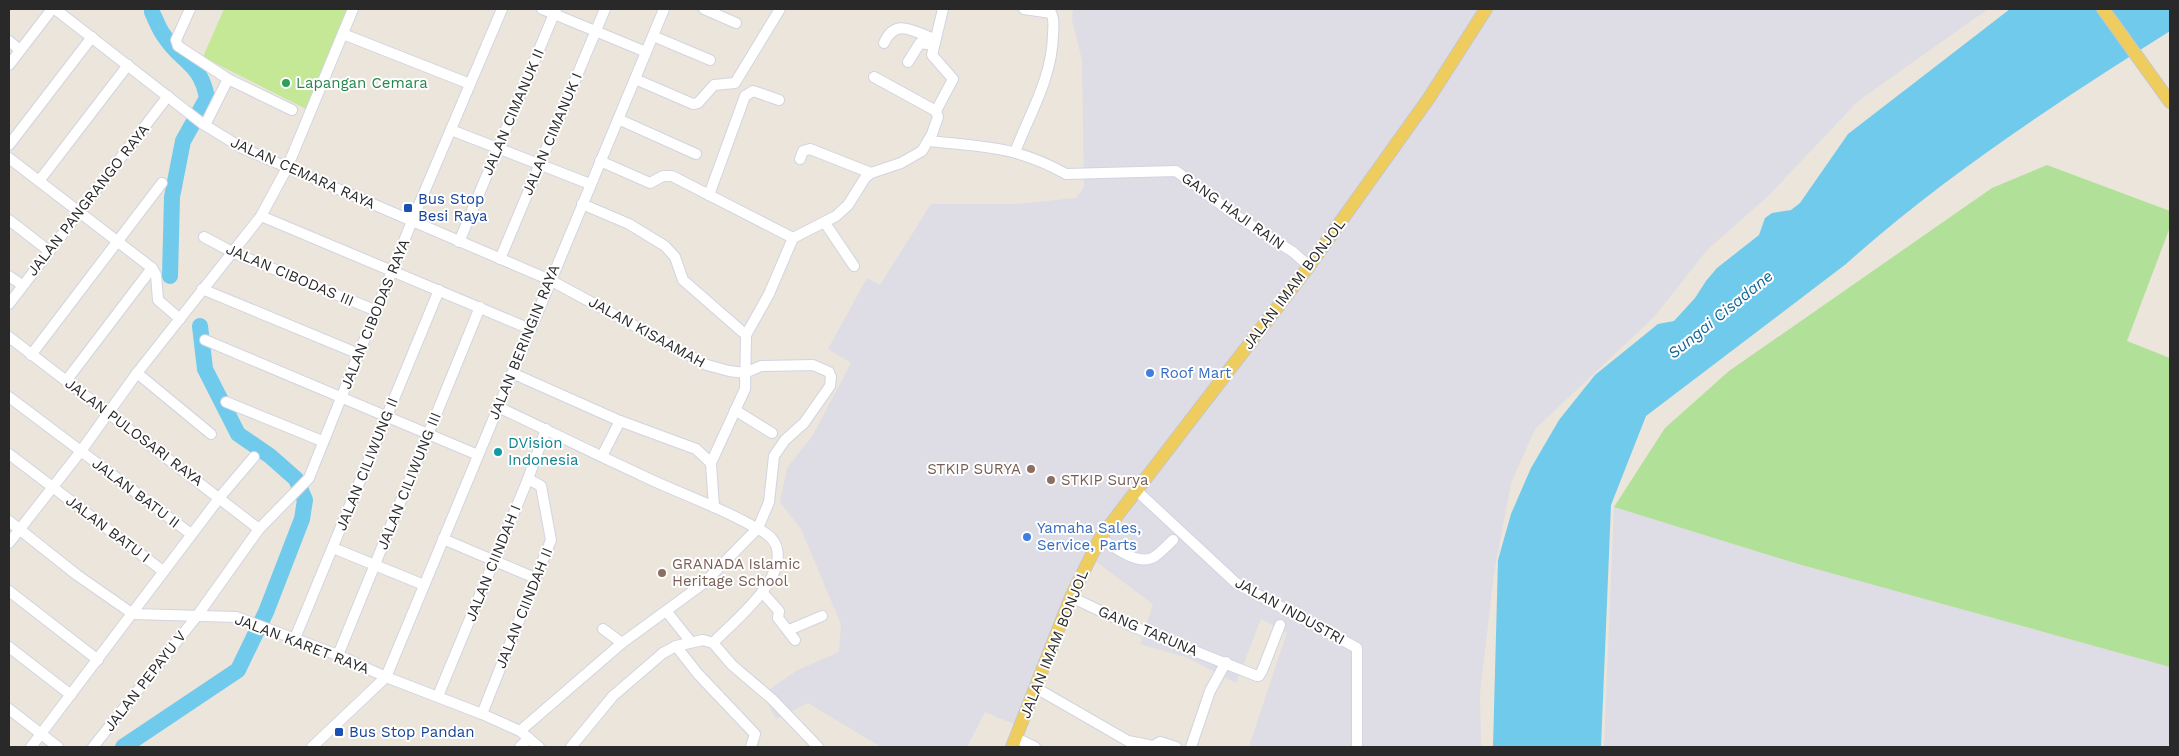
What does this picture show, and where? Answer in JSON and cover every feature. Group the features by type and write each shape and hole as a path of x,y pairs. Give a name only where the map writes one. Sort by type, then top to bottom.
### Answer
{"main road":[{"name":"JALAN IMAM BONJOL","path":"1014,743 1071,597 1100,538 1309,266 1430,98 1486,9"},
{"path":"2102,9 2146,65 2170,102"}],"street":[{"name":"JALAN CEMARA RAYA","path":"53,9 231,143 550,280"},
{"path":"9,65 53,9"},
{"path":"190,9 176,43 228,79 292,110"},
{"path":"9,543 80,451 178,318 234,253 261,216 287,168 353,9"},
{"name":"JALAN CIBODAS RAYA","path":"307,482 322,441 394,270 412,221 502,9"},
{"path":"542,9 555,11 595,31 646,52"},
{"name":"JALAN CIMANUK I","path":"500,259 605,9"},
{"name":"JALAN BERINGIN RAYA","path":"386,676 664,9"},
{"path":"704,9 736,23"},
{"path":"635,79 693,104 698,104 714,85 735,83 780,9"},
{"path":"936,111 953,80 932,59 934,42 943,9"},
{"path":"1015,152 1051,63 1053,18 1050,10 1024,9"},
{"name":"JALAN CIMANUK II","path":"459,242 555,11"},
{"path":"884,43 893,28 900,28 934,42"},
{"path":"343,34 470,84"},
{"path":"653,36 710,60"},
{"path":"9,145 92,37"},
{"path":"9,41 20,50"},
{"path":"908,62 920,43 934,42"},
{"path":"39,181 128,65"},
{"path":"714,507 711,463 745,389 746,336 769,294 793,238 824,223 848,205 865,178 871,173 911,158 922,151 929,141 938,117 936,111 874,77"},
{"path":"204,124 228,79"},
{"path":"709,196 746,96 753,91 779,100"},
{"name":"JALAN PANGRANGO RAYA","path":"9,304 168,96"},
{"path":"618,119 696,154"},
{"path":"451,130 590,184"},
{"name":"GANG HAJI RAIN","path":"929,141 984,145 1015,152 1052,165 1066,174 1176,171 1235,215 1293,252 1309,266"},
{"path":"800,159 803,151 810,149 871,173"},
{"path":"9,158 152,268 156,274 158,300 178,318"},
{"path":"600,161 650,183 663,176 672,176 793,238"},
{"path":"31,355 162,182"},
{"path":"582,204 628,224 665,246 674,257 683,280 746,336"},
{"path":"261,216 394,270 530,329"},
{"path":"9,220 49,251"},
{"path":"824,223 854,266"},
{"name":"JALAN CIBODAS III","path":"204,237 234,253 377,311"},
{"path":"66,381 152,268"},
{"path":"9,276 22,286"},
{"name":"JALAN KISAAMAH","path":"550,280 707,365 728,371 746,372 760,366 812,365 829,372 831,377 830,386 824,398 804,423 780,446 774,456 769,502 758,528"},
{"path":"202,289 359,354"},
{"name":"JALAN CILIWUNG II","path":"295,638 439,290"},
{"name":"JALAN CILIWUNG III","path":"338,655 480,307"},
{"name":"JALAN PULOSARI RAYA","path":"9,337 259,528"},
{"path":"205,340 478,455"},
{"path":"137,373 211,434"},
{"path":"512,373 620,421 696,449 711,463"},
{"name":"JALAN BATU II","path":"9,397 191,534"},
{"path":"226,402 322,441"},
{"path":"498,407 758,528 772,539 777,548 778,558 771,581 713,643"},
{"path":"735,410 772,433"},
{"path":"602,456 620,421"},
{"name":"JALAN CIINDAH I","path":"438,696 528,479 546,429"},
{"name":"JALAN BATU I","path":"9,454 163,572"},
{"path":"31,747 133,614 191,534 254,457"},
{"name":"JALAN CIINDAH II","path":"482,714 551,537 541,486 528,479"},
{"name":"JALAN PEPAYU V","path":"93,747 196,616 259,528 307,482"},
{"name":"JALAN INDUSTRI","path":"1136,490 1236,583 1357,648 1357,747"},
{"path":"9,521 76,575 133,614"},
{"path":"520,732 622,643 667,612 719,570 758,528"},
{"path":"1100,538 1136,558 1147,559 1153,558 1173,540"},
{"path":"443,539 535,578"},
{"path":"333,548 424,585"},
{"path":"9,591 98,660"},
{"path":"762,592 779,611 778,618 795,640"},
{"name":"GANG TARUNA","path":"1071,597 1134,627 1260,676 1280,625"},
{"path":"667,612 691,642"},
{"name":"JALAN KARET RAYA","path":"133,614 226,615 249,621 482,714 520,732 539,747"},
{"path":"789,630 822,616"},
{"path":"603,629 622,643"},
{"path":"571,747 613,696 663,653 676,646 703,640 713,643 732,665 772,699 818,747"},
{"path":"676,646 698,674 755,734 756,737 751,747"},
{"path":"9,647 70,695"},
{"path":"1192,747 1210,691 1226,662"},
{"path":"312,747 386,676"},
{"path":"1036,688 1128,741 1153,746 1160,742 1176,747"},
{"path":"9,709 58,747"},
{"path":"520,747 529,738"},
{"path":"1014,743 1035,747"}],"shaded area":[{"path":"1073,9 1988,9 1858,101 1767,197 1707,250 1654,317 1535,429 1511,483 1494,573 1480,693 1481,747 1249,747 1287,632 1261,619 1236,683 1188,658 1140,644 1153,604 1087,555 1014,724 985,712 967,747 881,747 808,703 776,719 763,694 796,671 839,652 841,624 801,529 780,502 787,468 813,435 851,363 828,349 867,278 880,285 931,204 1018,204 1076,198 1084,187 1082,60 1072,20"},
{"path":"1614,507 1798,564 2170,667 2170,747 1604,747"}],"green space":[{"name":"Lapangan Cemara","path":"224,9 349,9 306,109 203,57"},
{"path":"2047,165 2170,211 2170,227 2127,341 2170,358 2170,667 1798,564 1614,507 1665,428 1729,371 1992,188"}],"water":[{"name":"Sungai Cisadane","path":"2010,9 2170,9 2170,31 2044,112 1962,170 1884,231 1846,264 1646,416 1611,505 1601,747 1493,747 1498,560 1511,514 1531,468 1559,420 1595,375 1658,324 1674,321 1695,298 1717,268 1759,235 1765,218 1772,213 1791,210 1800,203 1848,134"}],"waterway":[{"path":"152,9 159,28 171,46 196,70 204,86 207,98 183,141 172,197 170,276"},
{"path":"123,747 238,670 266,612 302,519 305,500 296,479 270,456 238,434 205,369 200,326"}],"place":[{"name":"Lapangan Cemara","path":"286,83"},
{"name":"Bus Stop Besi Raya","path":"408,208"},
{"name":"Roof Mart","path":"1150,373"},
{"name":"DVision Indonesia","path":"498,452"},
{"name":"STKIP SURYA","path":"1031,469"},
{"name":"STKIP Surya","path":"1051,480"},
{"name":"Yamaha Sales, Service, Parts","path":"1027,537"},
{"name":"GRANADA Islamic Heritage School","path":"662,573"},
{"name":"Bus Stop Pandan","path":"339,732"}]}
